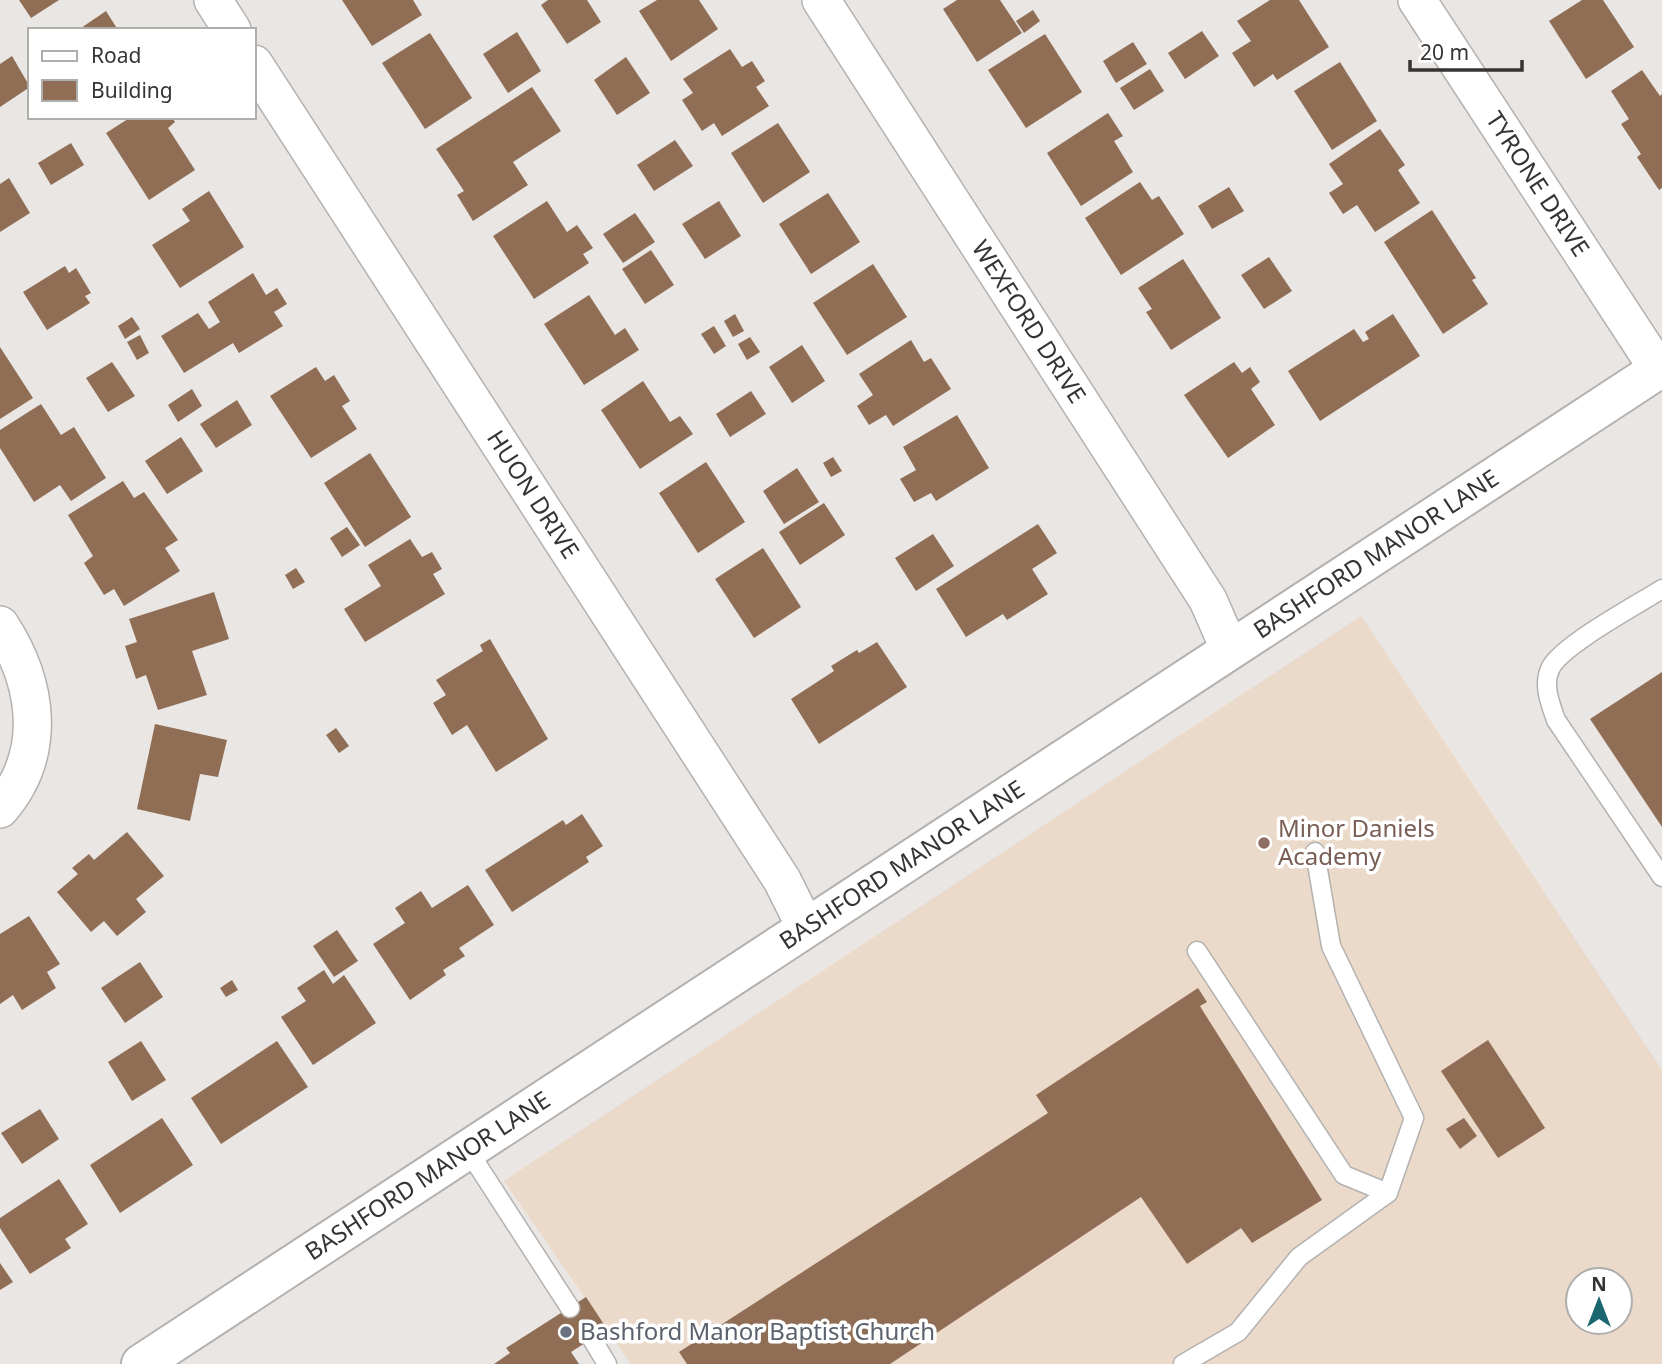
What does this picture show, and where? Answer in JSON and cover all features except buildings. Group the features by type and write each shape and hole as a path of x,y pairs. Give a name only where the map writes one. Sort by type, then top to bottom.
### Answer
{"street":[{"path":"213,0 231,28"},
{"name":"WEXFORD DRIVE","path":"821,0 1208,600 1230,648"},
{"name":"TYRONE DRIVE","path":"1417,0 1660,368"},
{"name":"HUON DRIVE","path":"256,67 782,880 806,928"},
{"name":"BASHFORD MANOR LANE","path":"141,1364 1660,368"},
{"path":"0,625 10,641 31,691 33,733 19,782 0,809"}],"lane":[{"path":"1662,589 1565,652 1550,668 1546,692 1556,720 1662,877"},
{"path":"1184,1364 1238,1332 1298,1257 1388,1193 1414,1118 1331,946 1315,852"},
{"path":"1197,951 1344,1175 1388,1193"},
{"path":"467,1149 570,1308"},
{"path":"592,1339 607,1364"}],"shaded area":[{"name":"Minor Daniels Academy","path":"1361,616 1662,1070 1662,1364 631,1364 504,1181"}],"place":[{"name":"Minor Daniels Academy","path":"1264,843"},
{"name":"Bashford Manor Baptist Church","path":"566,1332"}]}
